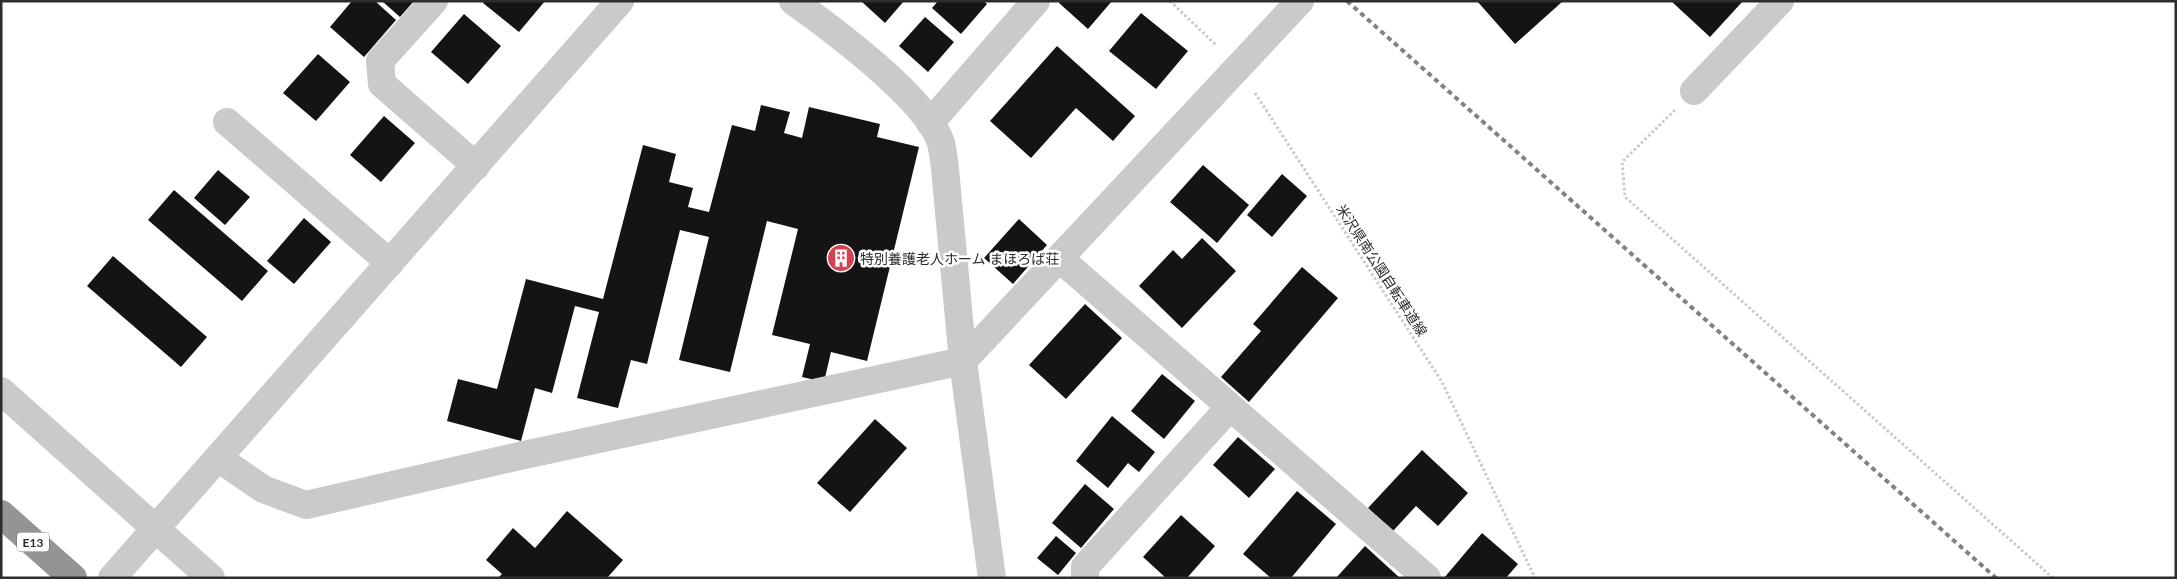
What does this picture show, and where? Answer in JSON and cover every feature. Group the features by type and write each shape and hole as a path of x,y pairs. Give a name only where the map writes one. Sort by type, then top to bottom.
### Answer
{"highway":[{"name":"E13","path":"1,514 69,574"}],"street":[{"path":"434,1 380,61 382,84 476,166"},
{"path":"112,578 620,1"},
{"path":"792,1 891,79 914,102 930,122 940,142 945,169 962,361 992,578"},
{"path":"930,122 1036,1"},
{"path":"218,458 263,489 306,505 524,455 962,361 1300,1"},
{"path":"1694,91 1780,1"},
{"path":"227,122 390,263"},
{"path":"1059,258 1228,408 1427,578"},
{"path":"1,391 211,578"},
{"path":"1085,578 1085,567 1228,408"}],"path":[{"name":"米沢県南公園自転車道線","path":"1170,1 1239,66 1325,204 1442,382 1535,578"},
{"path":"1694,91 1622,162 1625,197 2053,578"}],"building":[{"path":"352,1 375,1 396,20 364,57 330,27"},
{"path":"382,1 414,1 400,17"},
{"path":"484,1 545,1 519,32 483,3"},
{"path":"861,1 904,1 885,23"},
{"path":"938,1 984,1 987,4 961,34 932,8"},
{"path":"1060,1 1112,1 1088,29 1059,3"},
{"path":"1477,1 1563,1 1515,44"},
{"path":"1671,1 1743,1 1710,37"},
{"path":"1141,13 1188,51 1156,89 1109,51"},
{"path":"464,14 501,46 468,84 431,52"},
{"path":"925,17 954,42 928,72 899,46"},
{"path":"1057,46 1135,116 1113,141 1076,108 1031,158 990,121"},
{"path":"318,54 350,82 316,121 283,93"},
{"name":"特別養護老人ホーム まほろば荘","path":"761,105 790,112 784,133 802,138 809,107 880,124 877,137 919,147 867,361 831,352 824,382 802,377 810,344 772,335 798,229 767,221 730,372 679,360 709,237 680,230 647,364 631,360 618,408 577,398 599,312 575,306 552,393 535,388 521,441 447,421 458,379 497,389 526,279 603,299 643,145 676,154 669,182 693,188 688,207 709,212 732,125 755,131"},
{"path":"384,116 415,143 381,182 350,155"},
{"path":"1203,165 1249,205 1217,243 1170,202"},
{"path":"218,170 250,197 225,225 194,198"},
{"path":"1282,174 1307,196 1272,237 1247,215"},
{"path":"174,190 268,271 242,301 148,220"},
{"path":"304,218 331,242 294,284 267,261"},
{"path":"1019,219 1047,245 1013,284 984,258"},
{"path":"1202,238 1236,271 1182,328 1139,286 1173,250 1182,259"},
{"path":"113,256 207,337 181,367 87,286"},
{"path":"1302,267 1338,298 1249,402 1221,377 1261,331 1253,324"},
{"path":"1085,304 1122,338 1066,399 1029,365"},
{"path":"1162,374 1195,401 1164,439 1131,411"},
{"path":"1112,416 1155,452 1139,472 1128,463 1108,488 1076,461"},
{"path":"875,419 907,448 850,512 817,483"},
{"path":"1238,437 1275,469 1249,498 1213,465"},
{"path":"1422,450 1468,493 1438,526 1416,506 1393,531 1368,508"},
{"path":"1085,484 1114,509 1081,548 1052,523"},
{"path":"1297,491 1336,524 1291,578 1271,578 1243,554"},
{"path":"567,511 623,560 607,578 498,578 502,574 486,560 513,528 535,548"},
{"path":"1181,515 1215,546 1187,578 1166,578 1143,557"},
{"path":"1482,533 1518,564 1506,578 1444,578"},
{"path":"1056,536 1076,553 1058,575 1037,558"},
{"path":"1365,546 1400,578 1336,578"}],"railway":[{"path":"1347,1 1996,578"}],"place":[{"name":"特別養護老人ホーム まほろば荘","path":"841,258"}]}
